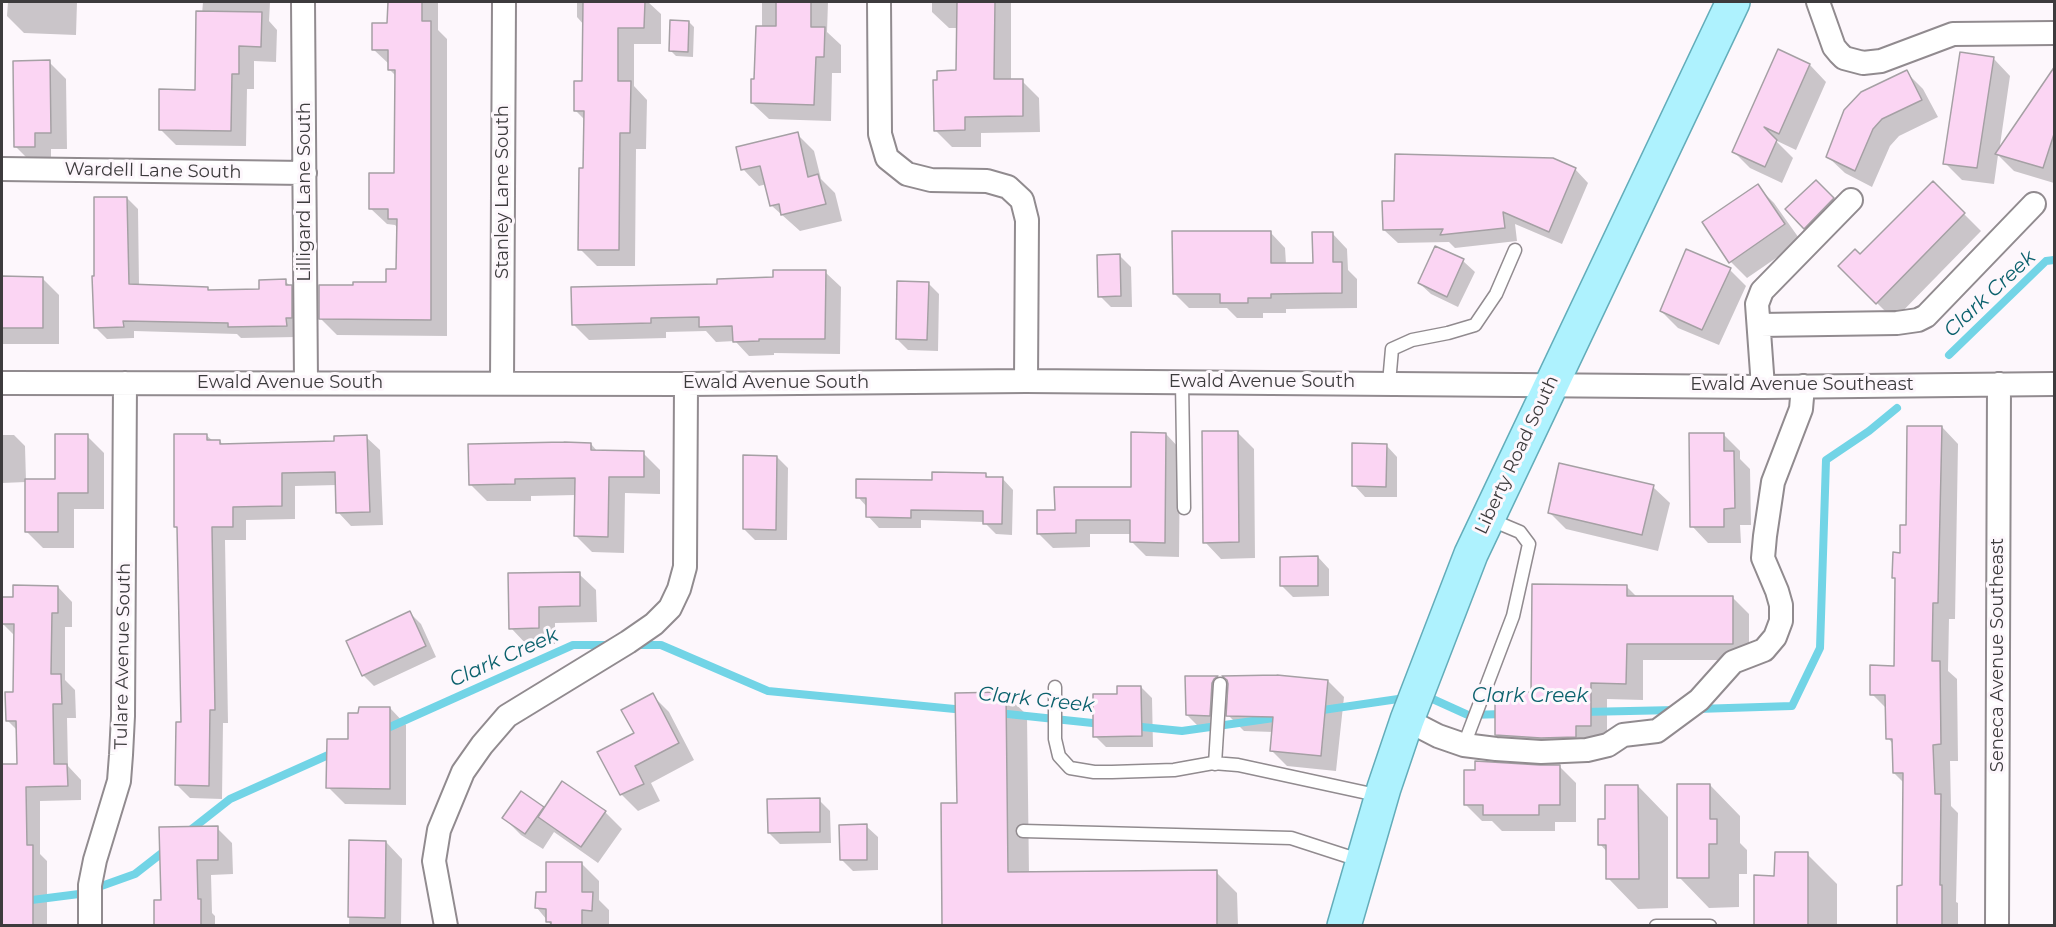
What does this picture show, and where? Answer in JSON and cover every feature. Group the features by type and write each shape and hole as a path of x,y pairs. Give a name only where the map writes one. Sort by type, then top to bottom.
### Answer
{"main road":[{"name":"Liberty Road South","path":"1344,926 1407,720 1453,598 1550,384 1733,2"}],"street":[{"name":"Lilligard Lane South","path":"303,2 306,383"},
{"name":"Stanley Lane South","path":"502,383 504,2"},
{"path":"879,2 879,134 887,158 907,174 931,180 987,181 1008,187 1022,200 1027,220 1026,381"},
{"path":"1818,2 1834,47 1844,58 1863,63 1881,61 1953,34 2055,33"},
{"name":"Wardell Lane South","path":"2,169 305,173"},
{"path":"1763,387 1757,304 1762,291 1851,200"},
{"path":"1760,325 1897,323 1918,320 1926,316 2034,204"},
{"name":"Ewald Avenue South","path":"2,383 686,384 1026,381 1550,384"},
{"name":"Tulare Avenue South","path":"90,926 90,885 95,860 119,782 121,755 125,383"},
{"path":"446,926 434,861 440,830 463,772 507,716 654,624 670,608 679,589 685,567 686,384"},
{"name":"Ewald Avenue Southeast","path":"1550,384 1763,387 2055,384"},
{"name":"Seneca Avenue Southeast","path":"1997,926 1999,384"},
{"path":"1407,720 1438,736 1464,745 1541,752 1587,750 1608,745 1623,735 1657,731 1699,700 1733,663 1764,650 1775,637 1781,621 1781,605 1777,591 1763,558 1773,482 1801,409 1803,386"}],"lane":[{"path":"1389,383 1392,349 1412,340 1475,325 1496,294 1515,250"},
{"path":"1182,382 1184,508"},
{"path":"1464,745 1513,616 1529,543 1520,532 1487,519"},
{"path":"1215,764 1220,684"},
{"path":"1055,687 1055,739 1059,756 1070,768 1112,772 1174,770 1215,764 1248,767 1382,797"},
{"path":"1023,831 1291,838 1363,862"},
{"path":"1656,926 1710,926"}],"building":[{"path":"388,2 422,2 422,21 431,21 431,320 319,319 319,285 386,282 386,269 396,269 397,219 388,219 388,209 369,209 369,173 394,173 395,70 388,70 388,50 372,50 372,23 387,23"},
{"path":"583,2 645,2 644,28 618,28 618,81 631,81 630,133 620,133 619,250 578,250 579,168 583,168 584,111 574,111 574,81 582,81"},
{"path":"776,2 811,2 811,27 825,27 824,57 816,57 814,105 751,103 756,26 776,26"},
{"path":"957,2 995,2 994,79 1023,79 1023,116 965,117 965,130 934,131 933,80 937,80 937,71 956,70"},
{"path":"196,11 262,12 261,47 239,46 239,74 232,74 231,131 159,130 159,89 195,90"},
{"path":"670,20 689,21 688,52 669,51"},
{"path":"1778,49 1810,64 1779,134 1764,127 1777,140 1765,167 1732,152"},
{"path":"1960,52 1994,57 1977,168 1943,164"},
{"path":"50,60 51,133 35,133 35,147 14,147 13,61"},
{"path":"2055,66 2055,131 2043,168 1995,154"},
{"path":"1907,70 1922,100 1882,119 1873,129 1855,171 1826,157 1844,110 1861,92"},
{"path":"798,132 808,177 818,174 826,204 781,215 779,204 770,206 760,166 741,170 736,147"},
{"path":"1395,154 1553,158 1576,168 1549,232 1503,212 1505,228 1440,235 1443,229 1383,230 1382,201 1394,201"},
{"path":"1816,180 1834,198 1804,229 1785,209"},
{"path":"1933,181 1965,213 1876,304 1838,266 1855,249 1860,254"},
{"path":"1758,184 1785,224 1729,263 1702,222"},
{"path":"94,197 127,197 129,284 208,287 208,290 259,289 259,280 286,279 286,285 292,285 292,318 286,318 287,326 228,327 228,323 123,321 124,327 94,328 92,276 94,276"},
{"path":"1172,231 1271,231 1271,263 1313,263 1312,232 1333,232 1333,262 1342,262 1342,293 1271,294 1271,298 1248,298 1248,303 1220,303 1220,294 1173,294"},
{"path":"1435,246 1464,259 1447,297 1418,283"},
{"path":"1686,249 1731,268 1702,330 1660,311"},
{"path":"1120,254 1121,296 1098,297 1097,255"},
{"path":"773,270 826,270 825,339 759,339 759,341 733,342 732,326 699,327 699,317 651,318 651,323 572,325 571,287 717,284 717,279 773,277"},
{"path":"2,276 43,277 43,328 2,328"},
{"path":"897,281 929,282 927,340 896,339"},
{"path":"1907,426 1942,426 1938,603 1933,603 1932,661 1940,661 1941,744 1933,745 1935,794 1941,794 1942,926 1897,926 1897,886 1902,885 1903,773 1893,773 1892,739 1886,739 1885,695 1870,695 1870,665 1894,666 1893,552 1900,553 1900,525 1906,525"},
{"path":"1202,431 1238,431 1239,542 1203,543"},
{"path":"1131,432 1166,433 1165,543 1130,542 1130,520 1076,520 1076,533 1037,534 1037,510 1055,510 1054,487 1131,487"},
{"path":"1689,433 1724,433 1724,451 1734,451 1735,508 1724,509 1724,527 1690,527"},
{"path":"55,434 88,434 88,493 58,493 58,532 25,532 25,479 55,479"},
{"path":"174,434 207,434 207,440 220,440 220,444 334,441 334,436 367,435 370,512 336,513 335,472 282,473 282,506 233,507 233,527 212,527 215,710 210,710 209,786 175,785 176,722 181,722 177,527 174,527"},
{"path":"591,443 591,450 644,451 644,477 609,477 608,537 574,536 575,478 515,479 515,484 469,485 468,444"},
{"path":"1352,443 1387,444 1386,487 1352,486"},
{"path":"743,455 777,456 776,530 743,529"},
{"path":"1559,463 1654,485 1642,535 1548,513"},
{"path":"932,472 986,473 986,477 1003,477 1002,524 983,524 983,511 911,510 911,518 866,517 866,498 856,498 856,479 932,480"},
{"path":"1318,556 1318,586 1280,586 1280,557"},
{"path":"580,572 580,606 539,607 539,628 509,629 508,573"},
{"path":"1532,584 1627,585 1627,596 1733,596 1733,644 1627,644 1626,684 1591,683 1591,726 1576,726 1576,737 1541,738 1495,735 1495,692 1531,692"},
{"path":"13,585 58,586 58,613 52,613 51,674 61,674 62,704 53,704 54,764 67,764 68,786 26,787 27,845 33,845 33,926 2,926 2,764 17,764 16,721 6,721 5,692 13,692 14,624 2,624 2,597 13,597"},
{"path":"410,611 426,646 362,676 346,641"},
{"path":"1277,675 1328,680 1321,756 1270,751 1273,717 1226,716 1228,684 1222,676"},
{"path":"1185,676 1218,676 1212,683 1210,716 1186,715"},
{"path":"1117,686 1141,686 1142,736 1093,737 1093,694 1117,694"},
{"path":"1006,692 1008,872 1217,870 1217,926 942,926 941,803 957,803 955,693"},
{"path":"653,693 679,743 635,766 644,784 620,795 597,752 634,733 621,710"},
{"path":"359,707 390,707 390,789 326,788 327,739 348,739 348,713 358,713"},
{"path":"1475,761 1560,765 1560,805 1539,805 1539,815 1483,815 1483,805 1464,805 1464,770 1475,770"},
{"path":"562,781 606,811 581,847 538,817"},
{"path":"1677,784 1710,784 1710,819 1717,819 1717,844 1709,844 1709,878 1677,878"},
{"path":"1605,785 1638,785 1639,879 1606,879 1606,845 1598,845 1598,819 1605,819"},
{"path":"521,791 544,807 525,834 502,818"},
{"path":"820,798 820,832 768,833 767,799"},
{"path":"867,824 867,860 840,860 839,825"},
{"path":"218,826 218,860 197,860 201,926 154,926 154,900 161,900 159,827"},
{"path":"349,840 386,841 385,918 348,917"},
{"path":"1775,852 1808,852 1808,926 1754,926 1754,875 1774,876"},
{"path":"546,862 582,862 582,892 593,892 592,911 582,910 582,926 551,926 551,922 546,922 546,909 535,908 536,892 546,892"}],"waterway":[{"name":"Clark Creek","path":"1949,355 2046,261 2054,260"},
{"name":"Clark Creek","path":"1697,709 1792,706 1820,648 1826,460 1869,431 1897,408"},
{"name":"Clark Creek","path":"381,731 573,645 609,645"},
{"name":"Clark Creek","path":"633,645 661,645 768,691 965,710"},
{"name":"Clark Creek","path":"1426,696 1468,715 1505,714"},
{"name":"Clark Creek","path":"1316,711 1405,698"},
{"name":"Clark Creek","path":"1583,712 1676,710"},
{"name":"Clark Creek","path":"998,713 1102,724"},
{"name":"Clark Creek","path":"1132,726 1182,731 1281,717"},
{"name":"Clark Creek","path":"188,832 230,799 335,752"},
{"name":"Clark Creek","path":"24,901 79,894 135,874 167,849"}]}
